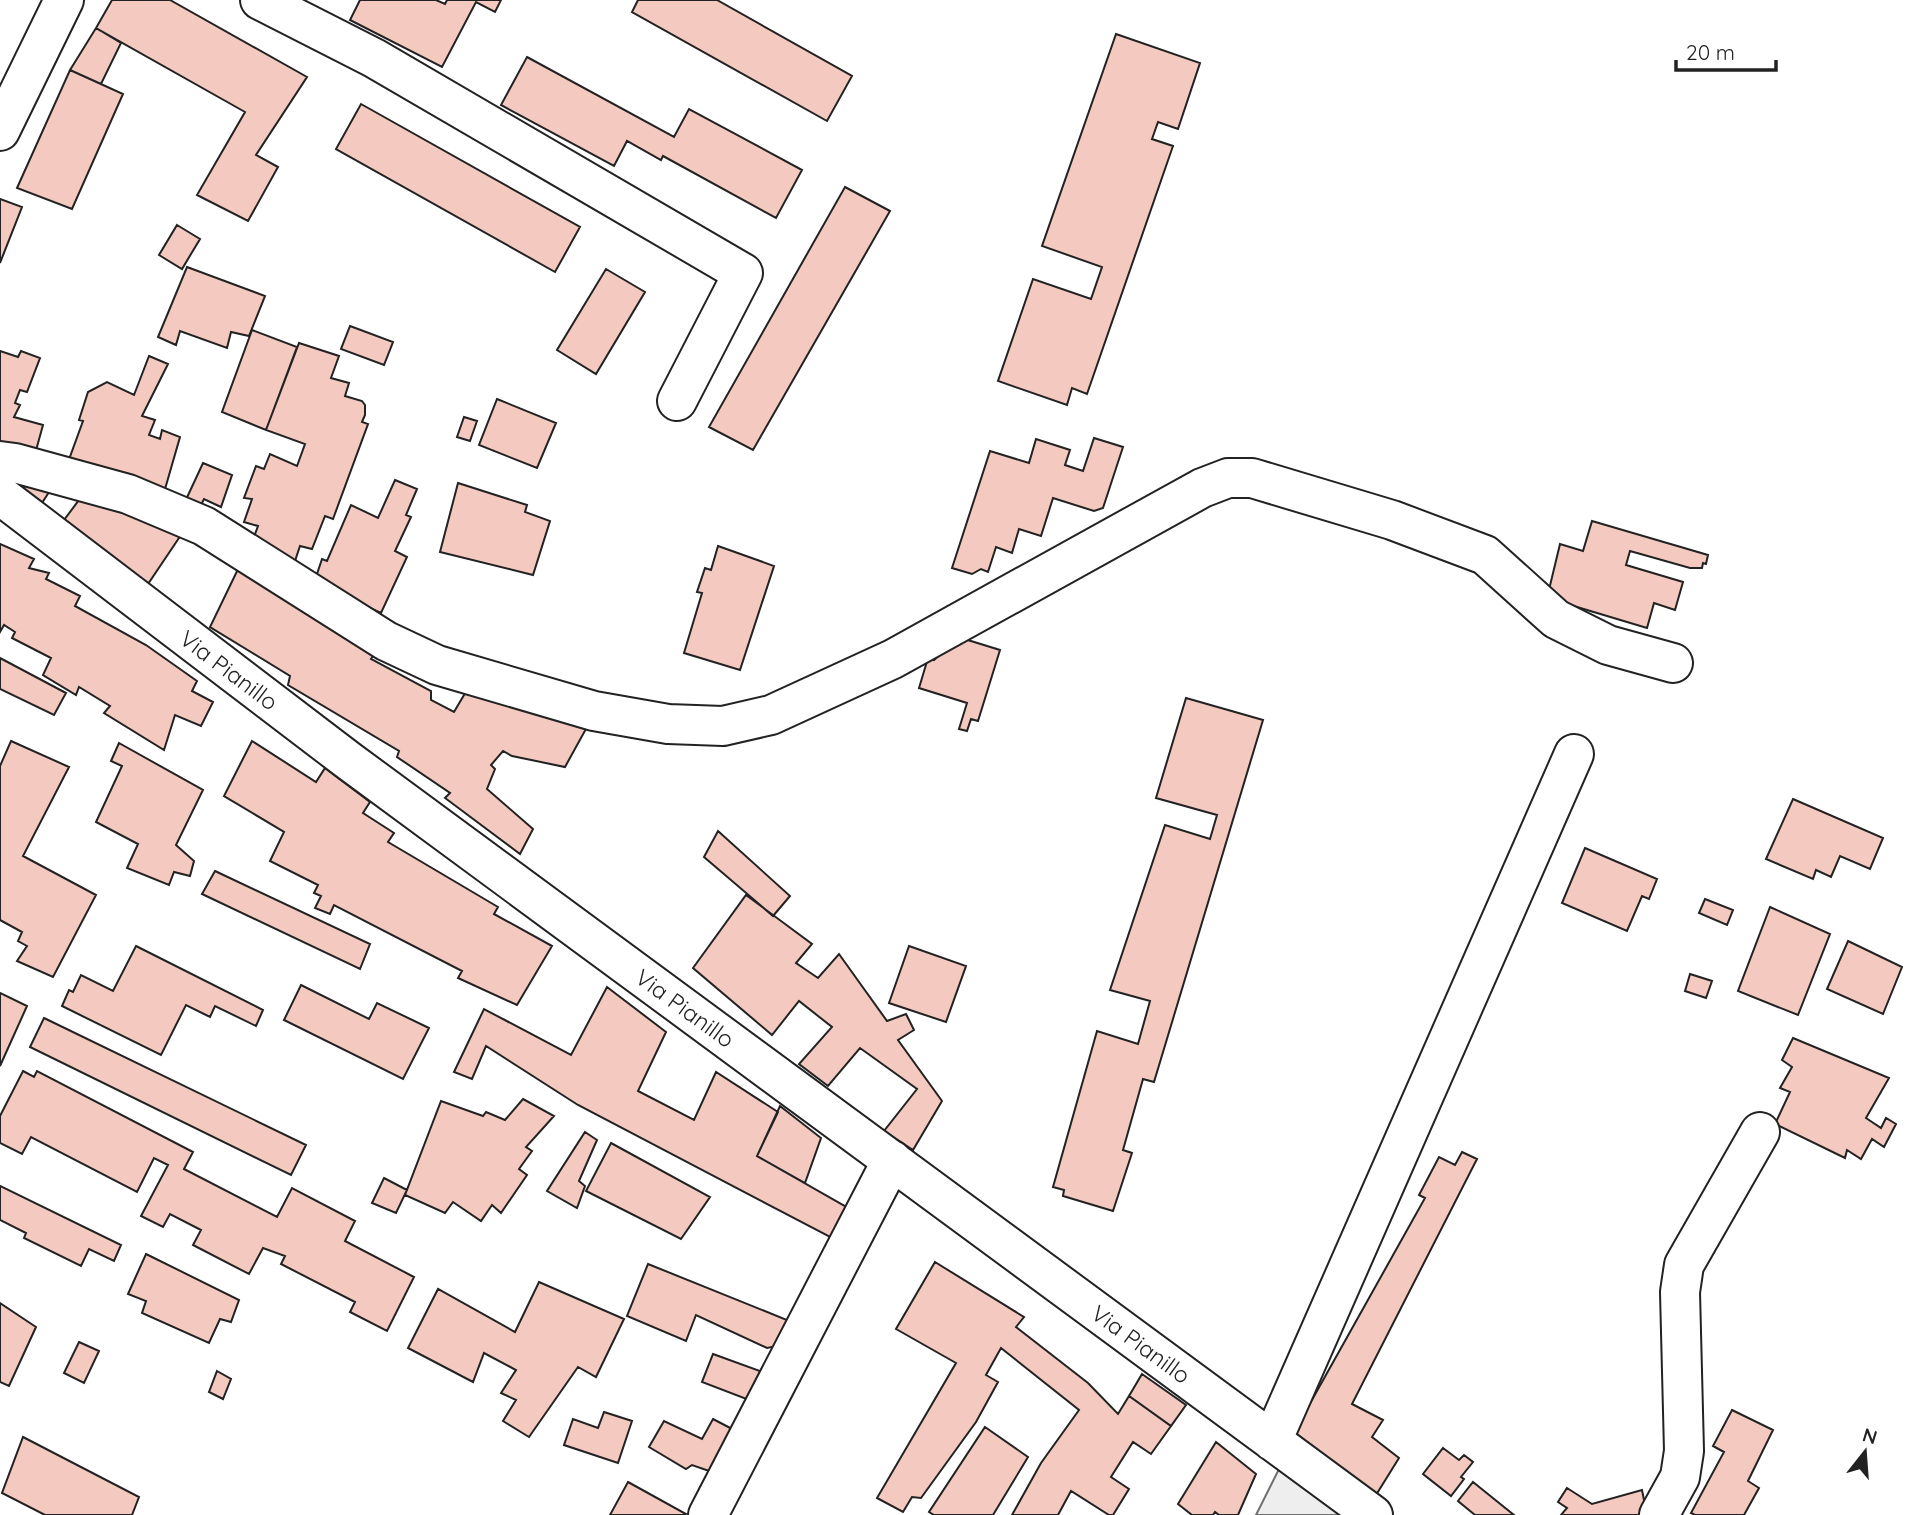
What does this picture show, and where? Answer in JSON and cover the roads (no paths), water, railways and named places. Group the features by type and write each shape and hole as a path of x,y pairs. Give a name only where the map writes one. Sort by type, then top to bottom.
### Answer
{"street":[{"path":"0,131 64,0"},
{"path":"260,0 373,58 743,274 677,401"},
{"path":"0,461 128,494 204,526 386,642 437,665 594,711 668,724 723,726 771,715 893,659 1202,488 1228,478 1252,478 1366,512 1485,555 1556,619 1608,645 1673,663"},
{"name":"Via Pianillo","path":"0,495 349,761 1373,1515"},
{"path":"1272,1441 1574,754"},
{"path":"1659,1515 1680,1477 1684,1451 1685,1415 1679,1292 1684,1265 1760,1132"},
{"path":"708,1515 892,1160"}]}
